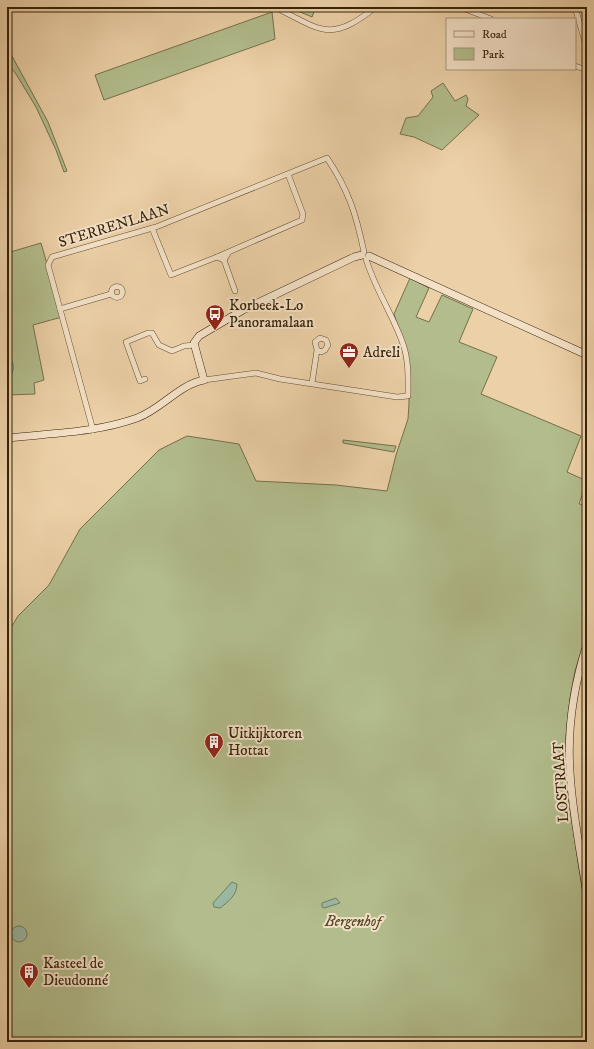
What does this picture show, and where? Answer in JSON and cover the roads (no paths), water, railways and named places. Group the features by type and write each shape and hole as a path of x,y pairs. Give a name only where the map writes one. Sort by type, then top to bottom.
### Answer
{"street":[{"path":"275,7 316,29 326,31 353,24 376,7"},
{"path":"460,7 488,18"},
{"path":"575,7 587,49"},
{"path":"576,66 587,70"},
{"name":"STERRENLAAN","path":"93,430 48,265 50,259 152,228 327,158 347,190 354,209 365,256"},
{"path":"152,228 171,275 217,257 302,220 303,214 288,174"},
{"path":"224,260 229,252"},
{"path":"7,438 93,430 144,415 189,384 204,380 256,373 280,379 397,397 408,396 407,357 404,345 394,320 373,280 365,256"},
{"path":"204,380 194,345 194,341 199,336 243,310 354,257 365,256 587,355"},
{"path":"217,257 224,260 235,291"},
{"path":"60,309 111,294"},
{"path":"145,379 140,381 126,342 148,333 152,333 159,345 172,352 184,346 194,345"},
{"path":"312,383 317,350"},
{"name":"LOSTRAAT","path":"587,644 573,704 569,749 572,796 587,895"}],"place":[{"name":"Korbeek-Lo Panoramalaan","path":"215,331"},
{"name":"Adreli","path":"349,369"},
{"name":"Uitkijktoren Hottat","path":"214,759"},
{"name":"Kasteel de Dieudonné","path":"29,989"}],"park label":[{"name":"Bergenhof","path":"353,921"}]}
